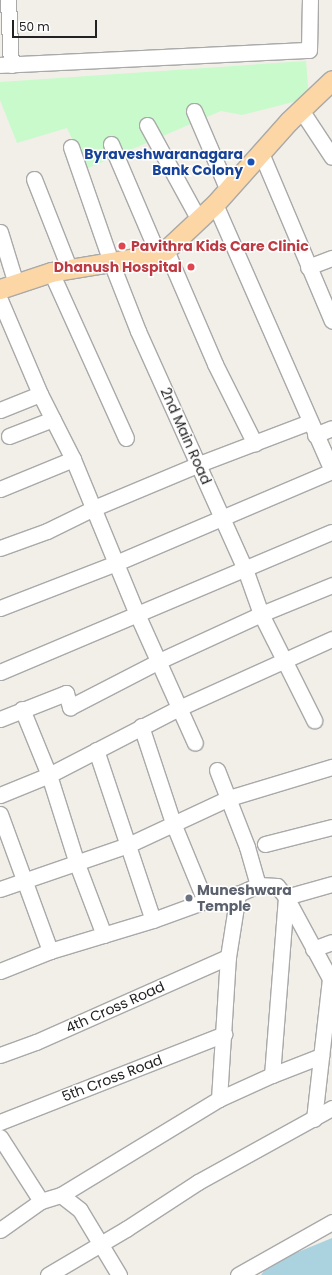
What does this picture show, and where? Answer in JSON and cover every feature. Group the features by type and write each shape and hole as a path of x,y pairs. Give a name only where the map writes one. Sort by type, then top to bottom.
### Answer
{"main road":[{"path":"8,287 60,270 162,252 216,204 227,188 301,110 332,80"}],"street":[{"path":"8,0 6,65 310,50 310,0"},
{"path":"301,110 332,157"},
{"path":"194,112 227,188"},
{"path":"147,125 199,220"},
{"path":"111,144 215,364 255,444"},
{"name":"2nd Main Road","path":"71,147 110,262 138,331 245,569 261,614 282,660 314,720"},
{"path":"261,153 308,267 329,306 332,321"},
{"path":"34,179 60,270 126,438"},
{"path":"0,608 116,563 332,471 312,429 216,204"},
{"path":"0,232 8,287"},
{"path":"308,267 332,258"},
{"path":"0,300 40,394 73,459 137,614 195,742"},
{"path":"0,410 40,394"},
{"path":"9,436 53,419"},
{"path":"0,548 47,531 94,508 199,464 255,444 312,429 332,428"},
{"path":"0,488 73,459"},
{"path":"0,672 332,532"},
{"path":"0,719 22,709 66,693 70,707 159,661 261,614 332,585"},
{"path":"0,795 49,775 141,726 282,660 331,643"},
{"path":"22,709 49,775 77,864 104,935"},
{"path":"141,726 173,823 205,901"},
{"path":"96,750 153,920"},
{"path":"0,889 77,864 128,845 229,798 332,767"},
{"path":"217,770 229,798 258,885"},
{"path":"0,814 26,881 50,952"},
{"path":"265,844 332,827"},
{"path":"286,897 332,884"},
{"path":"0,971 50,952 153,920 205,901 238,894 258,885 277,886 286,897 331,980 314,1119"},
{"path":"219,1100 228,957 238,894"},
{"path":"272,1075 286,897"},
{"path":"313,949 332,942"},
{"name":"4th Cross Road","path":"0,1055 36,1042 228,957"},
{"name":"5th Cross Road","path":"0,1122 224,1034"},
{"path":"0,1230 41,1201 61,1195 219,1100 272,1075 321,1056"},
{"path":"48,1275 102,1244 198,1182 332,1108"},
{"path":"0,1137 41,1201"},
{"path":"61,1195 80,1210 102,1244 119,1275"},
{"path":"238,1275 332,1222"}],"green space":[{"path":"306,61 309,98 242,115 221,111 86,169 67,128 17,143 0,100 0,82"}],"water":[{"path":"332,1238 332,1275 261,1275 269,1264"}],"place":[{"name":"Byraveshwaranagara Bank Colony","path":"251,162"},
{"name":"Pavithra Kids Care Clinic","path":"122,246"},
{"name":"Dhanush Hospital","path":"191,267"},
{"name":"Muneshwara Temple","path":"189,898"}]}
